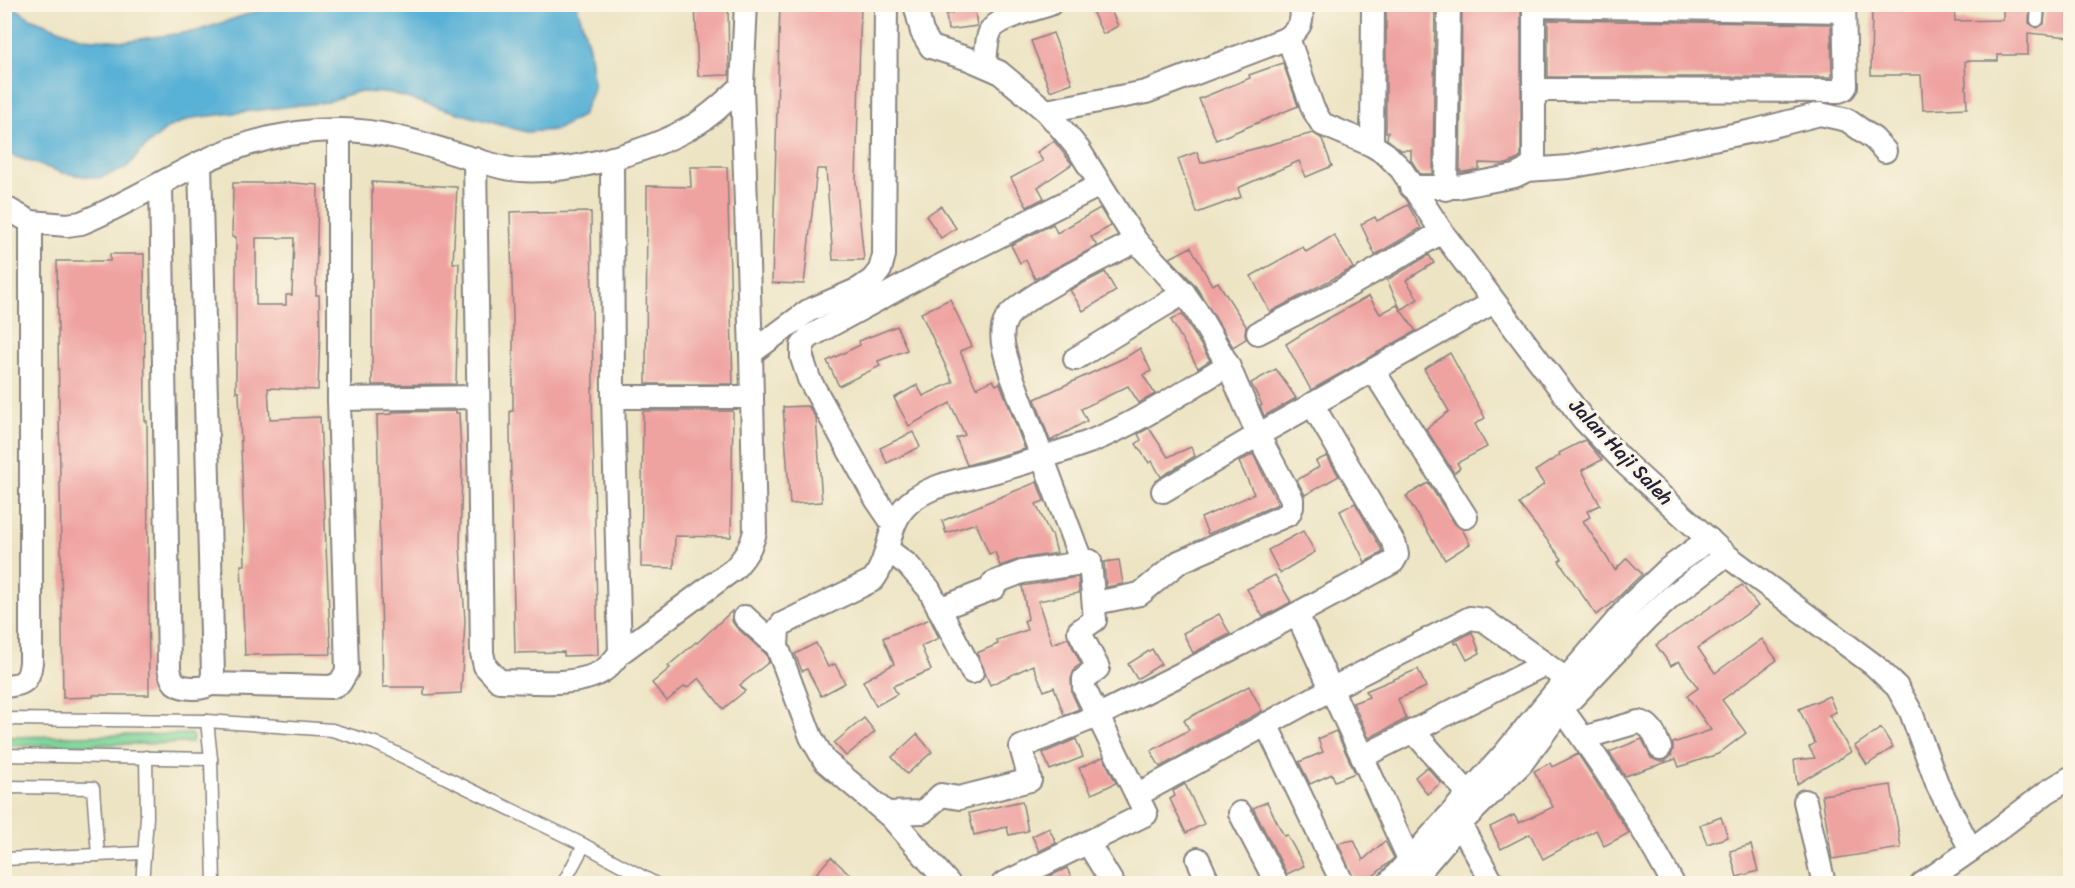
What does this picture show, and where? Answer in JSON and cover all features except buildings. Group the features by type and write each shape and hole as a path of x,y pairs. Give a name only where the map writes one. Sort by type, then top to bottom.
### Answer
{"street":[{"path":"475,159 482,653 485,666 499,681 572,681 589,678 606,669 620,653 734,569 746,557 751,547 754,532 752,397 742,86 746,4"},
{"path":"751,353 808,311 859,289 872,280 880,270 884,255 886,4"},
{"path":"915,4 922,32 930,47 985,65 1011,81 1046,111 1079,150 1136,241 1184,293 1228,365 1258,435 1292,499 1292,507 1288,513 1179,562 1140,594 1095,603"},
{"path":"985,65 990,33 995,25 1050,4"},
{"path":"1046,111 1146,92 1288,38 1300,27 1301,4"},
{"path":"1372,145 1373,4"},
{"path":"1446,189 1449,4"},
{"path":"1527,170 1534,161 1534,90 1534,5 1844,8 1846,86 1839,91 1534,90"},
{"name":"Jalan Haji Saleh","path":"1288,38 1313,109 1322,124 1372,145 1386,154 1401,170 1442,232 1583,419 1626,464 1726,555 1874,665 1897,687 1911,712 1938,786 1971,850"},
{"path":"4,207 32,222 67,225 81,223 200,163 245,145 276,137 339,130 420,143 504,168 527,170 567,168 646,148 693,126 714,112 742,86"},
{"path":"1411,187 1446,189 1515,176 1527,170 1569,167 1753,131 1820,114 1847,120 1874,139 1885,151"},
{"path":"161,184 169,668 171,676 178,685 200,688 210,684 331,687 345,678 347,671 339,399 339,130"},
{"path":"612,158 613,397 620,653"},
{"path":"200,163 213,675 210,684"},
{"path":"893,524 876,499 809,379 802,357 802,346 808,337 869,304 1100,185"},
{"path":"4,686 14,686 25,681 30,675 32,662 32,222"},
{"path":"1258,333 1340,291 1442,232"},
{"path":"1082,563 1011,374 1003,346 1003,333 1006,319 1023,302 1136,241"},
{"path":"1075,359 1184,293"},
{"path":"1163,491 1494,302"},
{"path":"949,884 908,834 887,813 825,762 811,736 777,646 778,629 782,624 873,580 881,571 893,524 907,504 930,489 1089,442 1120,428 1228,365"},
{"path":"1373,370 1466,517"},
{"path":"613,397 752,397"},
{"path":"339,399 478,398"},
{"path":"887,813 923,812 942,795 959,798 1030,780 1021,747 1097,716 1241,644 1393,562 1397,555 1395,545 1312,404"},
{"path":"1409,884 1513,758 1639,597 1668,569 1709,538"},
{"path":"888,550 918,575 929,589 972,672"},
{"path":"1564,693 1671,597 1726,555"},
{"path":"939,609 994,588 993,583 1022,572 1090,561 1095,620 1079,631 1098,668 1084,679 1084,688 1146,814 1003,884"},
{"path":"1297,614 1408,859"},
{"path":"745,617 777,646"},
{"path":"1137,795 1331,688 1470,618 1484,620 1545,664 1564,693 1583,738 1629,808 1673,884"},
{"path":"1362,757 1545,664"},
{"path":"1583,738 1638,722 1645,723 1652,729 1660,748"},
{"path":"1266,724 1343,884"},
{"path":"1413,731 1468,793"},
{"path":"1388,884 1468,793 1513,758"},
{"path":"1922,884 2047,792 2070,778"},
{"path":"1805,801 1824,884"},
{"path":"1240,813 1276,884"},
{"path":"1460,824 1493,884"},
{"path":"1088,843 1113,884"},
{"path":"1198,859 1209,884"}],"lane":[{"path":"2037,20 2038,4"},
{"path":"4,719 207,721 332,730 375,743 584,845 656,884"},
{"path":"207,721 211,759 214,884"},
{"path":"4,754 211,759"},
{"path":"142,884 147,817 146,757"},
{"path":"4,787 93,788 98,855"},
{"path":"563,884 584,845"},
{"path":"4,859 144,853"}],"green space":[{"path":"191,734 193,738 191,743 5,746 5,737"}],"water":[{"path":"5,4 11,5 30,18 82,38 125,41 197,31 275,5 577,5 589,47 594,87 582,116 556,130 526,132 391,93 355,92 327,102 193,118 169,127 142,150 125,169 98,178 63,173 11,155 5,150"}]}
